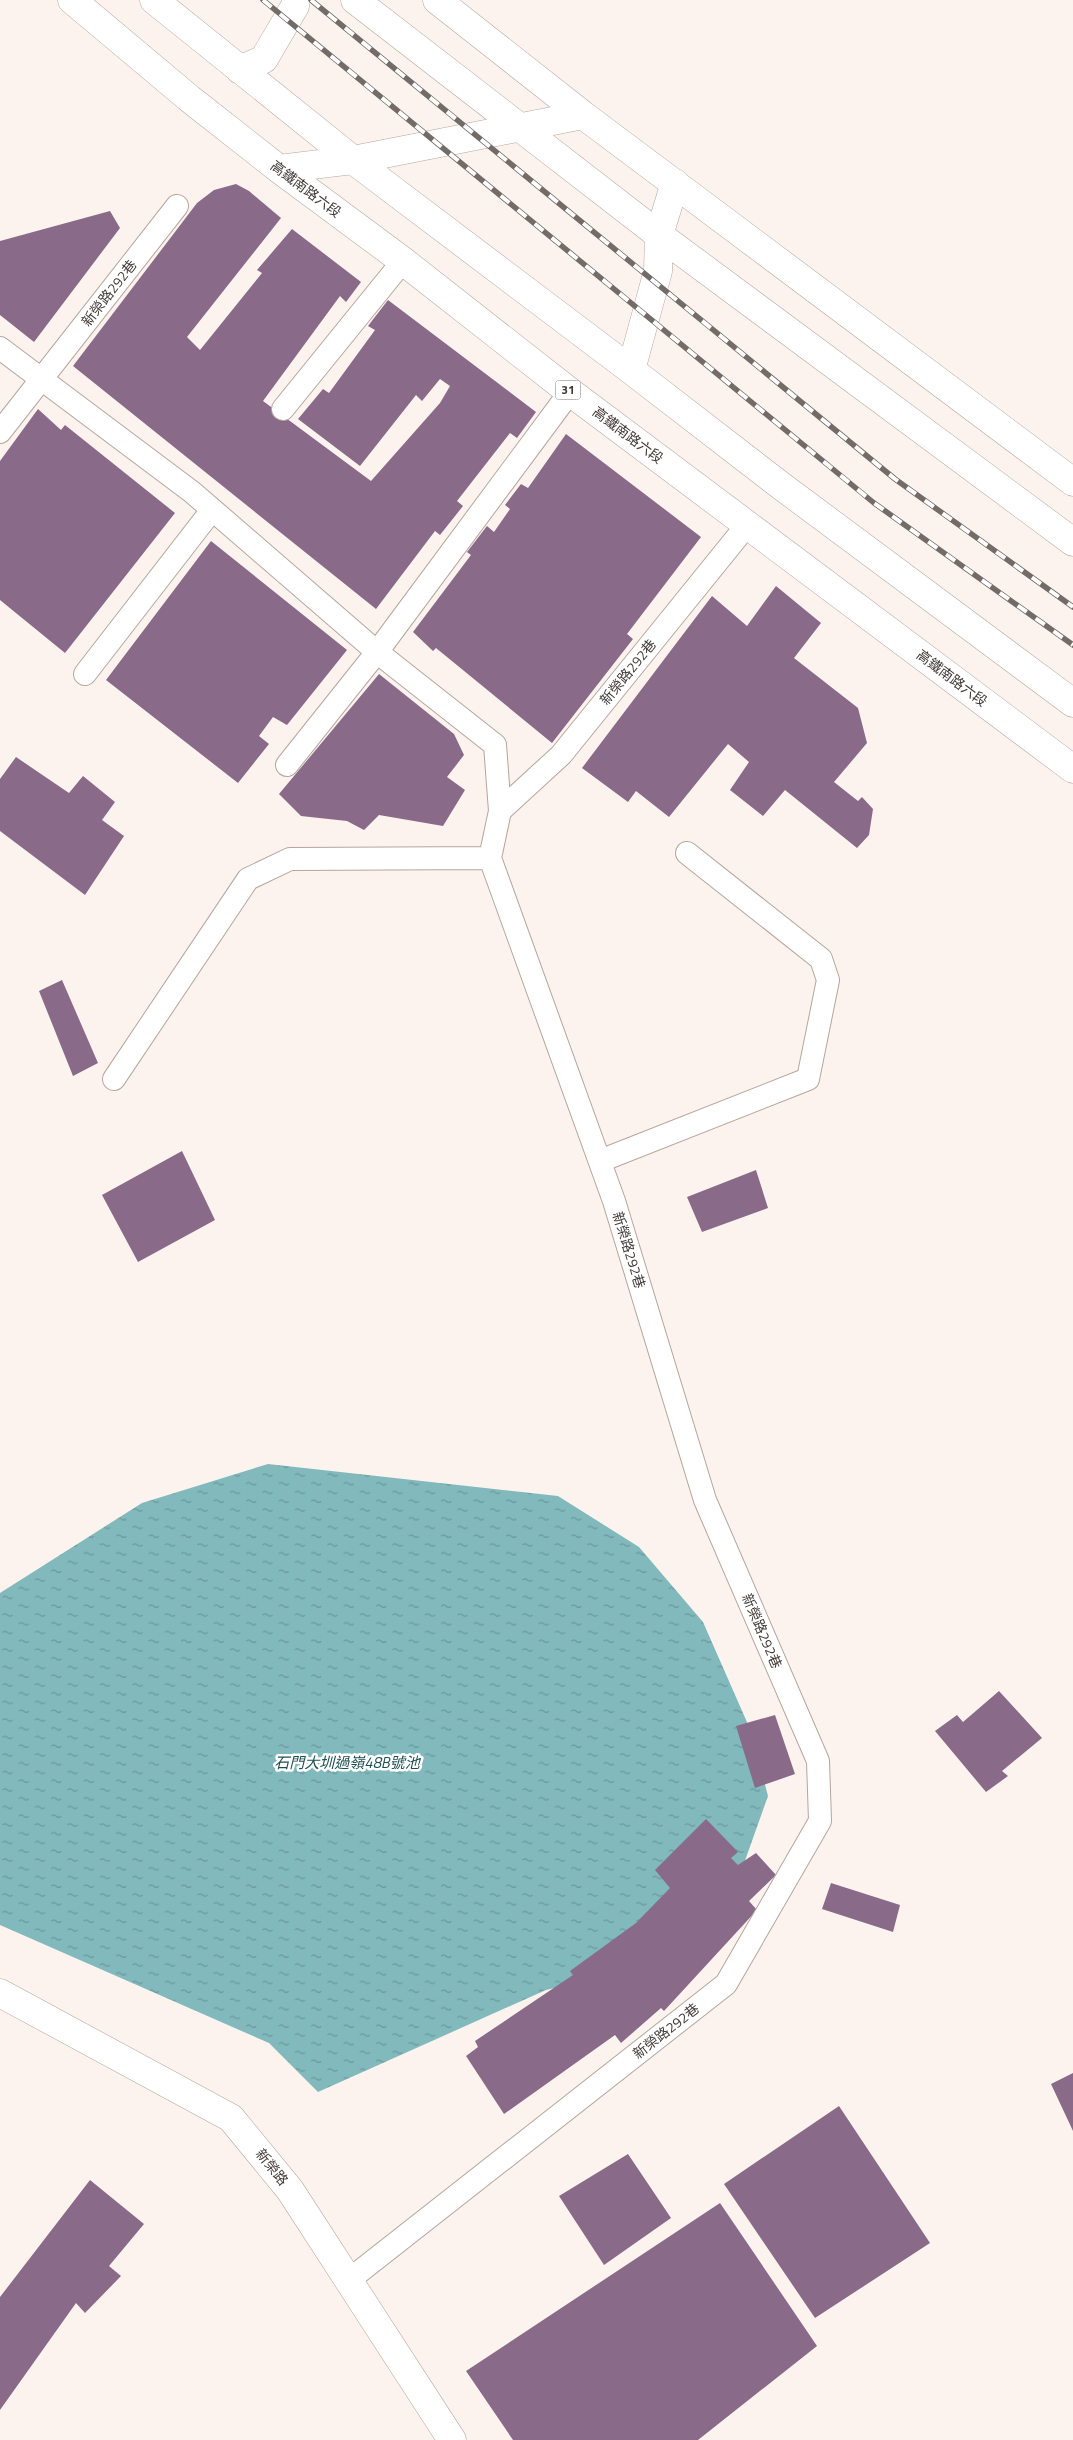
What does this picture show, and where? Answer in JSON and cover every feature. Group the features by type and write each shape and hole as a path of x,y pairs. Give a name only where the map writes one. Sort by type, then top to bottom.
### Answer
{"main road":[{"name":"高鐵南路六段","path":"72,0 280,169 403,261 570,392 1073,769"},
{"path":"154,0 353,160 780,485 1073,703"},
{"path":"240,70 264,59 295,6 296,0"},
{"path":"355,0 659,235 1073,542"},
{"path":"437,0 583,115 1073,482"},
{"path":"280,169 353,160 583,115"},
{"path":"631,370 658,271 659,235 674,183"},
{"name":"新榮路","path":"0,1992 231,2118 290,2190 452,2440"}],"lane":[{"name":"新榮路292巷","path":"0,432 177,206"},
{"path":"283,409 403,261"},
{"path":"0,348 192,492 377,652 495,746 500,811 490,858 290,859 248,879 114,1079"},
{"path":"287,765 377,652 570,392"},
{"path":"85,674 212,510"},
{"name":"新榮路292巷","path":"500,811 561,755 747,525"},
{"path":"600,1161 808,1079 828,980 821,959 687,853"},
{"name":"新榮路292巷","path":"349,2280 726,1984 820,1821 818,1761 705,1500 600,1161 490,858"}],"water":[{"name":"石門大圳過嶺48B號池","path":"268,1464 558,1496 639,1547 703,1622 750,1729 768,1796 742,1869 631,1969 546,1990 318,2092 269,2043 0,1925 0,1593 142,1503"}],"building":[{"path":"236,184 249,191 281,218 187,337 200,350 262,273 257,270 292,229 361,282 346,302 340,296 263,401 371,481 440,403 450,386 440,379 422,401 416,395 360,466 298,419 323,389 329,393 375,330 368,326 388,300 536,412 517,438 510,433 457,501 463,506 440,535 435,531 376,609 73,366 197,203 214,190"},
{"path":"110,211 120,228 34,342 0,315 0,241"},
{"path":"38,409 61,430 65,425 175,513 65,653 0,600 0,461"},
{"path":"566,434 701,537 627,634 633,639 552,743 436,648 433,651 413,632 471,555 467,552 487,526 494,532 510,509 505,505 521,484 528,488"},
{"path":"211,541 347,650 287,725 273,717 259,736 269,744 238,783 106,680"},
{"path":"776,586 821,623 794,658 858,708 867,743 834,782 858,801 862,797 873,809 869,835 857,848 785,790 763,816 730,790 749,762 728,744 669,817 636,791 628,802 582,768 712,596 747,626"},
{"path":"379,674 454,734 464,755 447,777 465,790 443,826 379,815 364,830 347,821 301,816 279,794"},
{"path":"16,757 69,793 83,776 115,802 102,820 124,836 85,895 0,831 0,779"},
{"path":"62,980 98,1063 73,1076 39,991"},
{"path":"182,1151 215,1220 138,1262 102,1195"},
{"path":"756,1170 768,1208 702,1232 687,1197"},
{"path":"999,1691 1042,1738 1002,1771 1008,1776 986,1792 935,1731 957,1715 963,1722"},
{"path":"775,1715 795,1774 755,1788 736,1726"},
{"path":"706,1819 738,1852 731,1858 738,1865 756,1853 776,1875 749,1901 757,1910 664,2011 661,2008 621,2043 615,2035 504,2114 466,2056 478,2047 475,2041 573,1975 570,1971 636,1923 670,1888 655,1870"},
{"path":"831,1883 900,1905 893,1932 822,1909"},
{"path":"1073,2073 1073,2131 1051,2084"},
{"path":"839,2106 930,2243 815,2318 724,2184"},
{"path":"628,2154 671,2218 604,2265 559,2196"},
{"path":"90,2180 144,2224 109,2266 121,2276 85,2313 76,2303 0,2410 0,2297"},
{"path":"720,2203 817,2346 698,2440 513,2440 466,2371"}],"railway":[{"path":"263,0 874,503 1073,645"},
{"path":"311,0 895,479 1073,607"}]}
